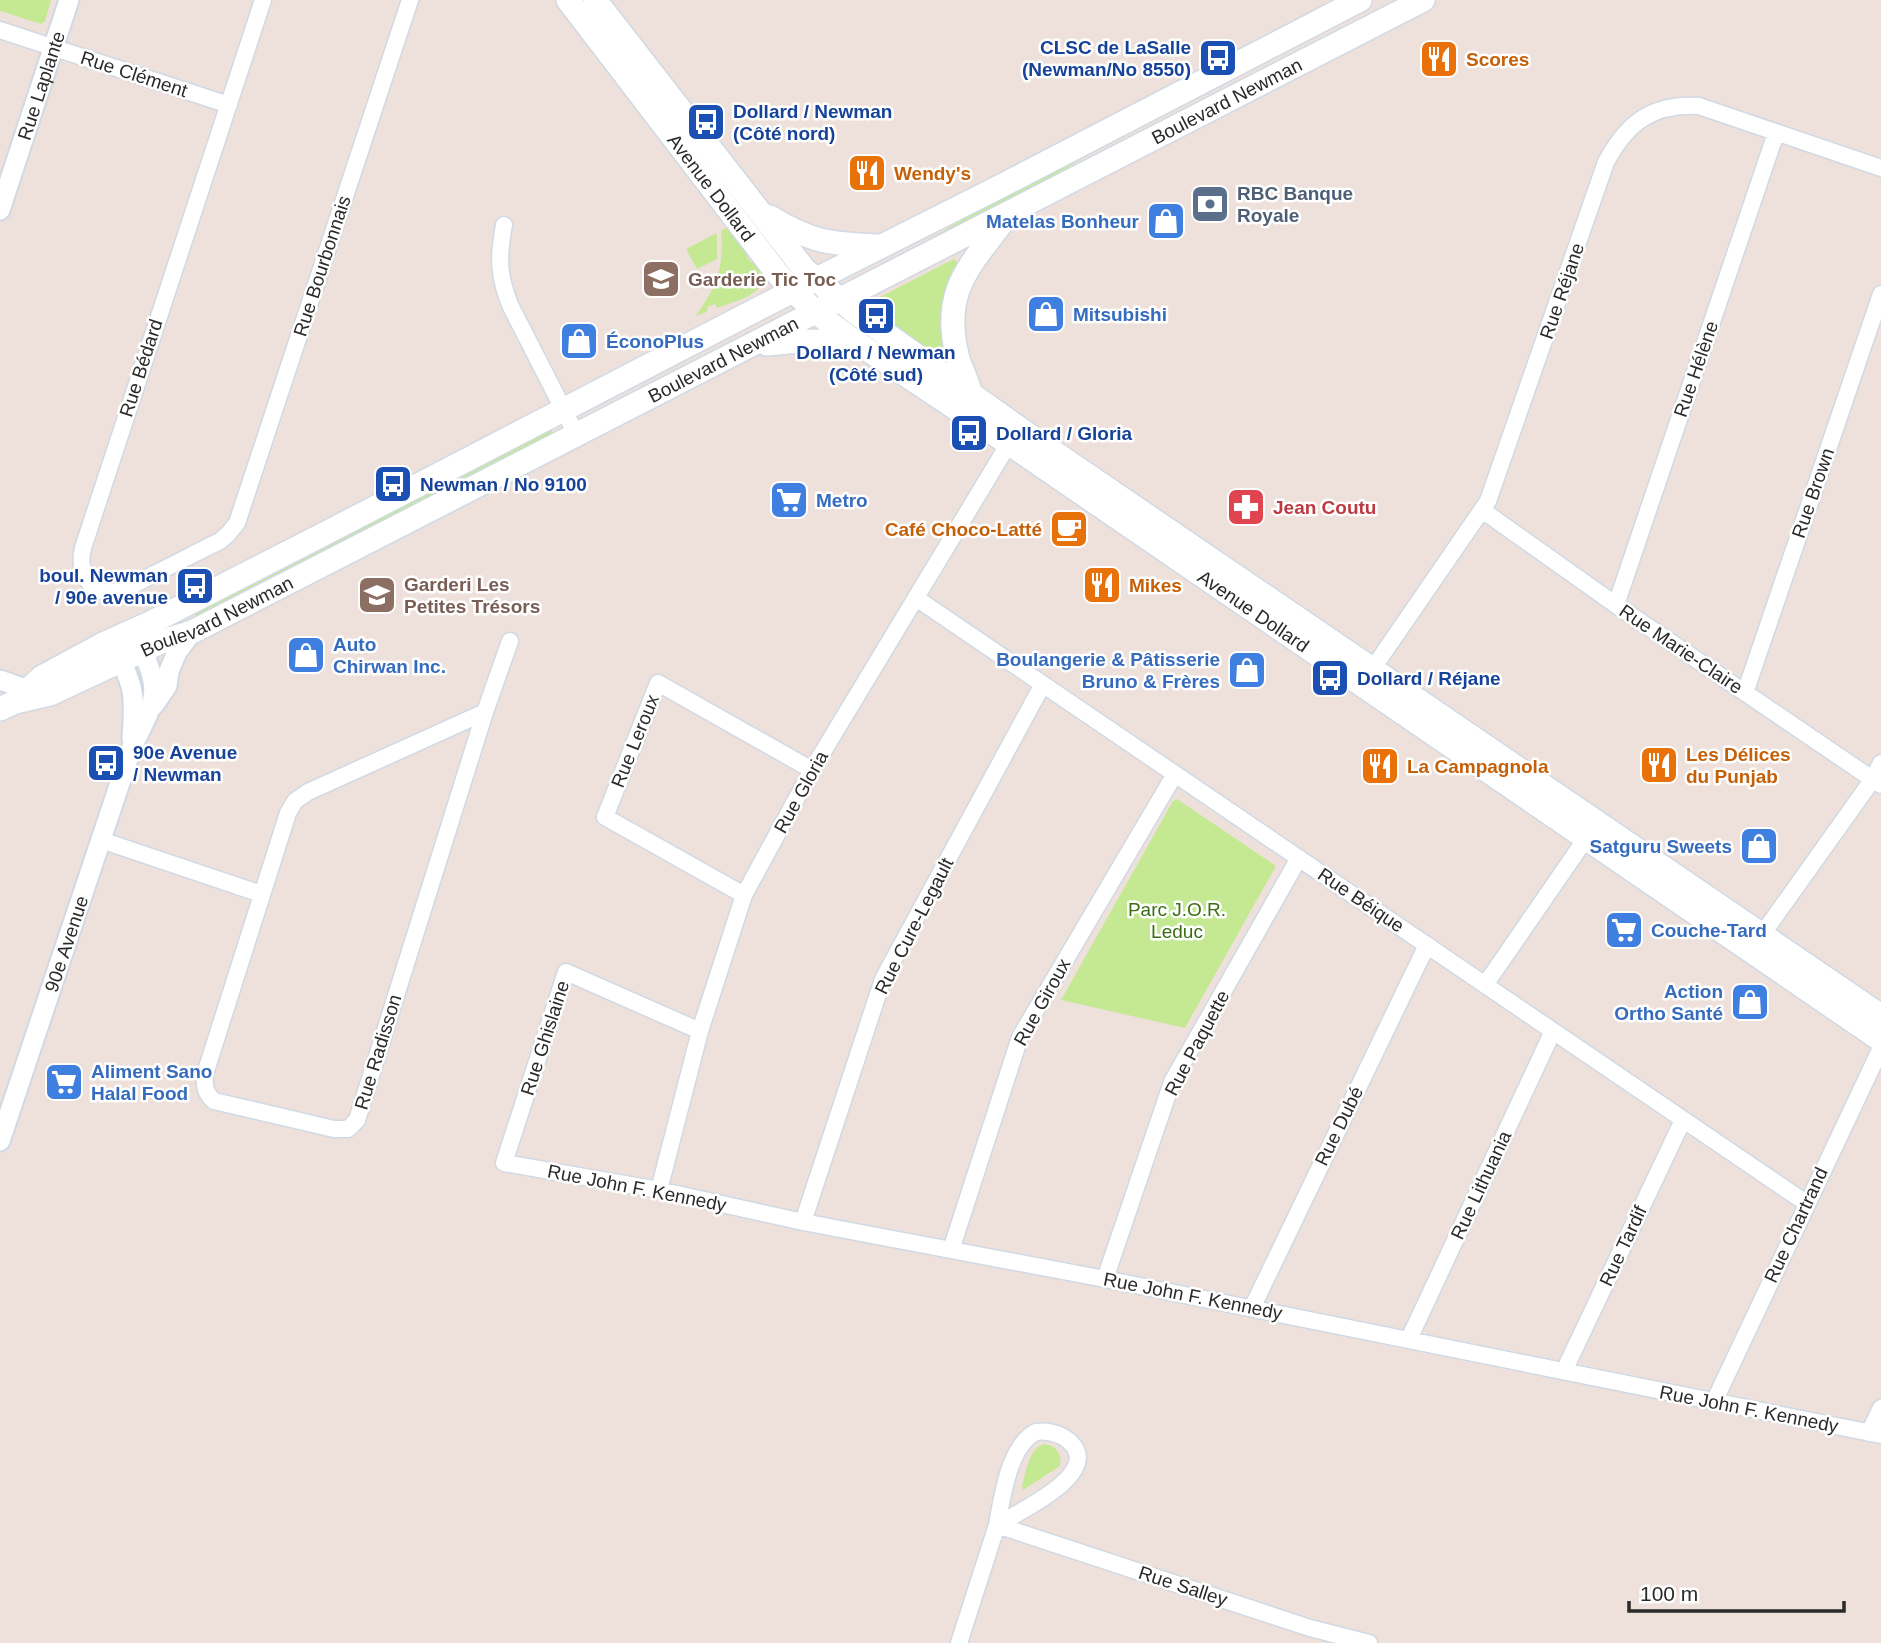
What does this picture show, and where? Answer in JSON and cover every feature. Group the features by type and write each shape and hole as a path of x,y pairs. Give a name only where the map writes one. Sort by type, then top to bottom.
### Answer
{"main road":[{"name":"Avenue Dollard","path":"568,0 777,273 817,312 856,342 1014,435 1367,676 1757,943 1881,1040"},
{"name":"Avenue Dollard","path":"595,0 814,280 971,395 1014,435"},
{"name":"Boulevard Newman","path":"11,699 50,694 116,650 563,410 1360,0"},
{"name":"Boulevard Newman","path":"138,640 171,638 192,632 1423,0"},
{"path":"758,210 790,230 816,240 835,244 881,246"},
{"path":"971,395 955,345 955,297 965,271 1008,215"},
{"path":"753,345 800,341 856,342"},
{"name":"Avenue Dollard","path":"1757,943 1881,1016"}],"street":[{"name":"Rue Laplante","path":"0,210 69,0"},
{"name":"Rue Bédard","path":"231,531 220,541 119,591 107,592 94,588 85,580 81,569 81,555 86,538 263,0"},
{"name":"Rue Bourbonnais","path":"231,531 242,510 410,0"},
{"name":"Rue Clément","path":"0,30 229,105"},
{"name":"Rue Réjane","path":"1367,676 1493,491 1606,162 1628,128 1650,113 1686,105 1712,109 1881,168"},
{"name":"Rue Hélène","path":"1616,605 1776,133"},
{"path":"504,225 499,262 502,285 577,436"},
{"name":"Rue Brown","path":"1745,693 1881,294"},
{"name":"Rue Gloria","path":"659,1190 700,1031 744,895 812,770 1014,435"},
{"name":"Rue Marie-Claire","path":"1482,510 1616,605 1877,782"},
{"name":"Rue Béique","path":"916,598 1806,1203"},
{"name":"90e Avenue","path":"0,1141 132,747 153,706 167,686 169,670 177,652 192,632"},
{"path":"138,640 153,677 153,706"},
{"name":"Rue Radisson","path":"485,712 308,792 295,801 288,813 261,894 205,1074 204,1085 214,1101 334,1129 348,1129 357,1120 485,712 510,641"},
{"name":"90e Avenue","path":"116,650 131,681 134,696 132,747"},
{"path":"0,680 11,699"},
{"name":"Rue Leroux","path":"744,895 605,817 658,683 812,770"},
{"name":"Rue Cure-Legault","path":"803,1222 883,979 1043,684"},
{"path":"1757,943 1877,782 1881,763"},
{"name":"Rue Giroux","path":"951,1250 1020,1037 1175,774"},
{"path":"1485,985 1592,830"},
{"path":"101,840 261,894"},
{"name":"Rue Paquette","path":"1105,1279 1172,1082 1299,858"},
{"name":"Rue Dubé","path":"1252,1308 1427,945"},
{"name":"Rue Ghislaine","path":"504,1164 566,972 700,1031"},
{"name":"Rue Lithuania","path":"1409,1339 1553,1031"},
{"name":"Rue Chartrand","path":"1714,1402 1881,1048"},
{"name":"Rue Tardif","path":"1564,1371 1683,1120"},
{"name":"Rue John F. Kennedy","path":"504,1164 659,1190 803,1222 1409,1339 1875,1434"},
{"path":"1875,1434 1881,1408"},
{"path":"959,1643 1021,1442 1041,1431 1057,1434 1069,1441 1076,1450 1077,1457 1072,1476 1061,1486 997,1525"},
{"name":"Rue Salley","path":"997,1525 1308,1635 1369,1643"}],"green space":[{"path":"0,0 51,0 45,21 41,24 0,11"},
{"path":"1096,150 1042,183 915,250 914,248 971,215"},
{"path":"729,227 750,255 747,257 751,262 754,260 762,280 759,287 745,298 717,308 715,304 707,307 708,311 696,316 716,281 721,256 721,230"},
{"path":"715,234 717,259 697,269 686,249"},
{"path":"964,258 950,365 889,323 891,320 874,308 878,298 954,259 957,262"},
{"path":"551,430 554,434 196,617 195,614"},
{"name":"Parc J.O.R. Leduc","path":"1177,799 1276,866 1185,1028 1061,1000 1173,801"},
{"path":"1044,1444 1058,1451 1060,1466 1023,1490 1031,1455"}],"place":[{"name":"CLSC de LaSalle (Newman/No 8550)","path":"1218,58"},
{"name":"Scores","path":"1439,59"},
{"name":"Dollard / Newman (Côté nord)","path":"706,122"},
{"name":"Wendy's","path":"867,173"},
{"name":"RBC Banque Royale","path":"1210,204"},
{"name":"Matelas Bonheur","path":"1166,221"},
{"name":"Garderie Tic Toc","path":"661,279"},
{"name":"Mitsubishi","path":"1046,314"},
{"name":"Dollard / Newman (Côté sud)","path":"876,316"},
{"name":"ÉconoPlus","path":"579,341"},
{"name":"Dollard / Gloria","path":"969,433"},
{"name":"Newman / No 9100","path":"393,484"},
{"name":"Metro","path":"789,500"},
{"name":"Jean Coutu","path":"1246,507"},
{"name":"Café Choco-Latté","path":"1069,529"},
{"name":"Mikes","path":"1102,585"},
{"name":"boul. Newman / 90e avenue","path":"195,586"},
{"name":"Garderi Les Petites Trésors","path":"377,595"},
{"name":"Auto Chirwan Inc.","path":"306,655"},
{"name":"Boulangerie & Pâtisserie Bruno & Frères","path":"1247,670"},
{"name":"Dollard / Réjane","path":"1330,678"},
{"name":"90e Avenue / Newman","path":"106,763"},
{"name":"Les Délices du Punjab","path":"1659,765"},
{"name":"La Campagnola","path":"1380,766"},
{"name":"Satguru Sweets","path":"1759,846"},
{"name":"Couche-Tard","path":"1624,930"},
{"name":"Action Ortho Santé","path":"1750,1002"},
{"name":"Aliment Sano Halal Food","path":"64,1082"}]}
